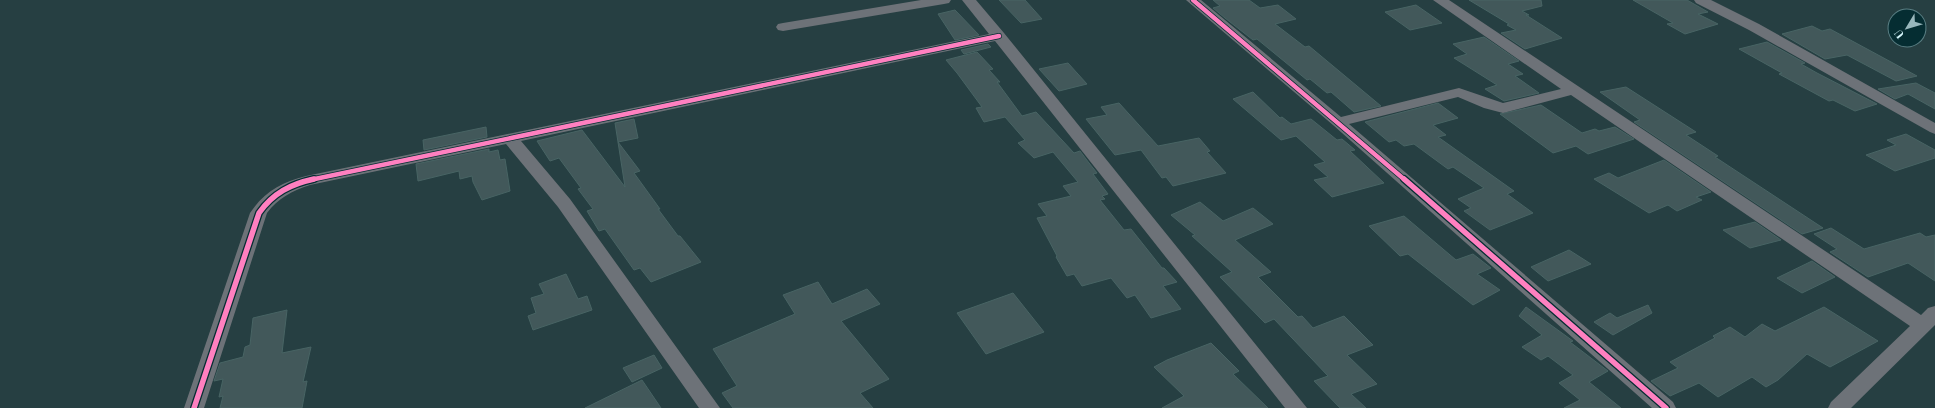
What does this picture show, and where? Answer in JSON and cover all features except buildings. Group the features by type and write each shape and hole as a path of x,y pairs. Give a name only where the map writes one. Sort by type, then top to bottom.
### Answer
{"street":[{"path":"783,27 944,0"},
{"path":"969,0 1297,408"},
{"path":"1193,0 1338,122 1666,408"},
{"path":"1440,0 1573,90 1928,319 1838,408"},
{"path":"1701,0 1754,27 1935,129"},
{"path":"194,408 260,213 271,196 287,187 306,181 999,36"},
{"path":"1338,122 1459,92 1489,105 1503,108 1573,90"},
{"path":"510,138 564,203 710,408"}],"cycle path":[{"path":"1193,0 1338,122 1666,408"},
{"path":"194,408 259,213 274,196 284,189 306,181 999,36"}]}
